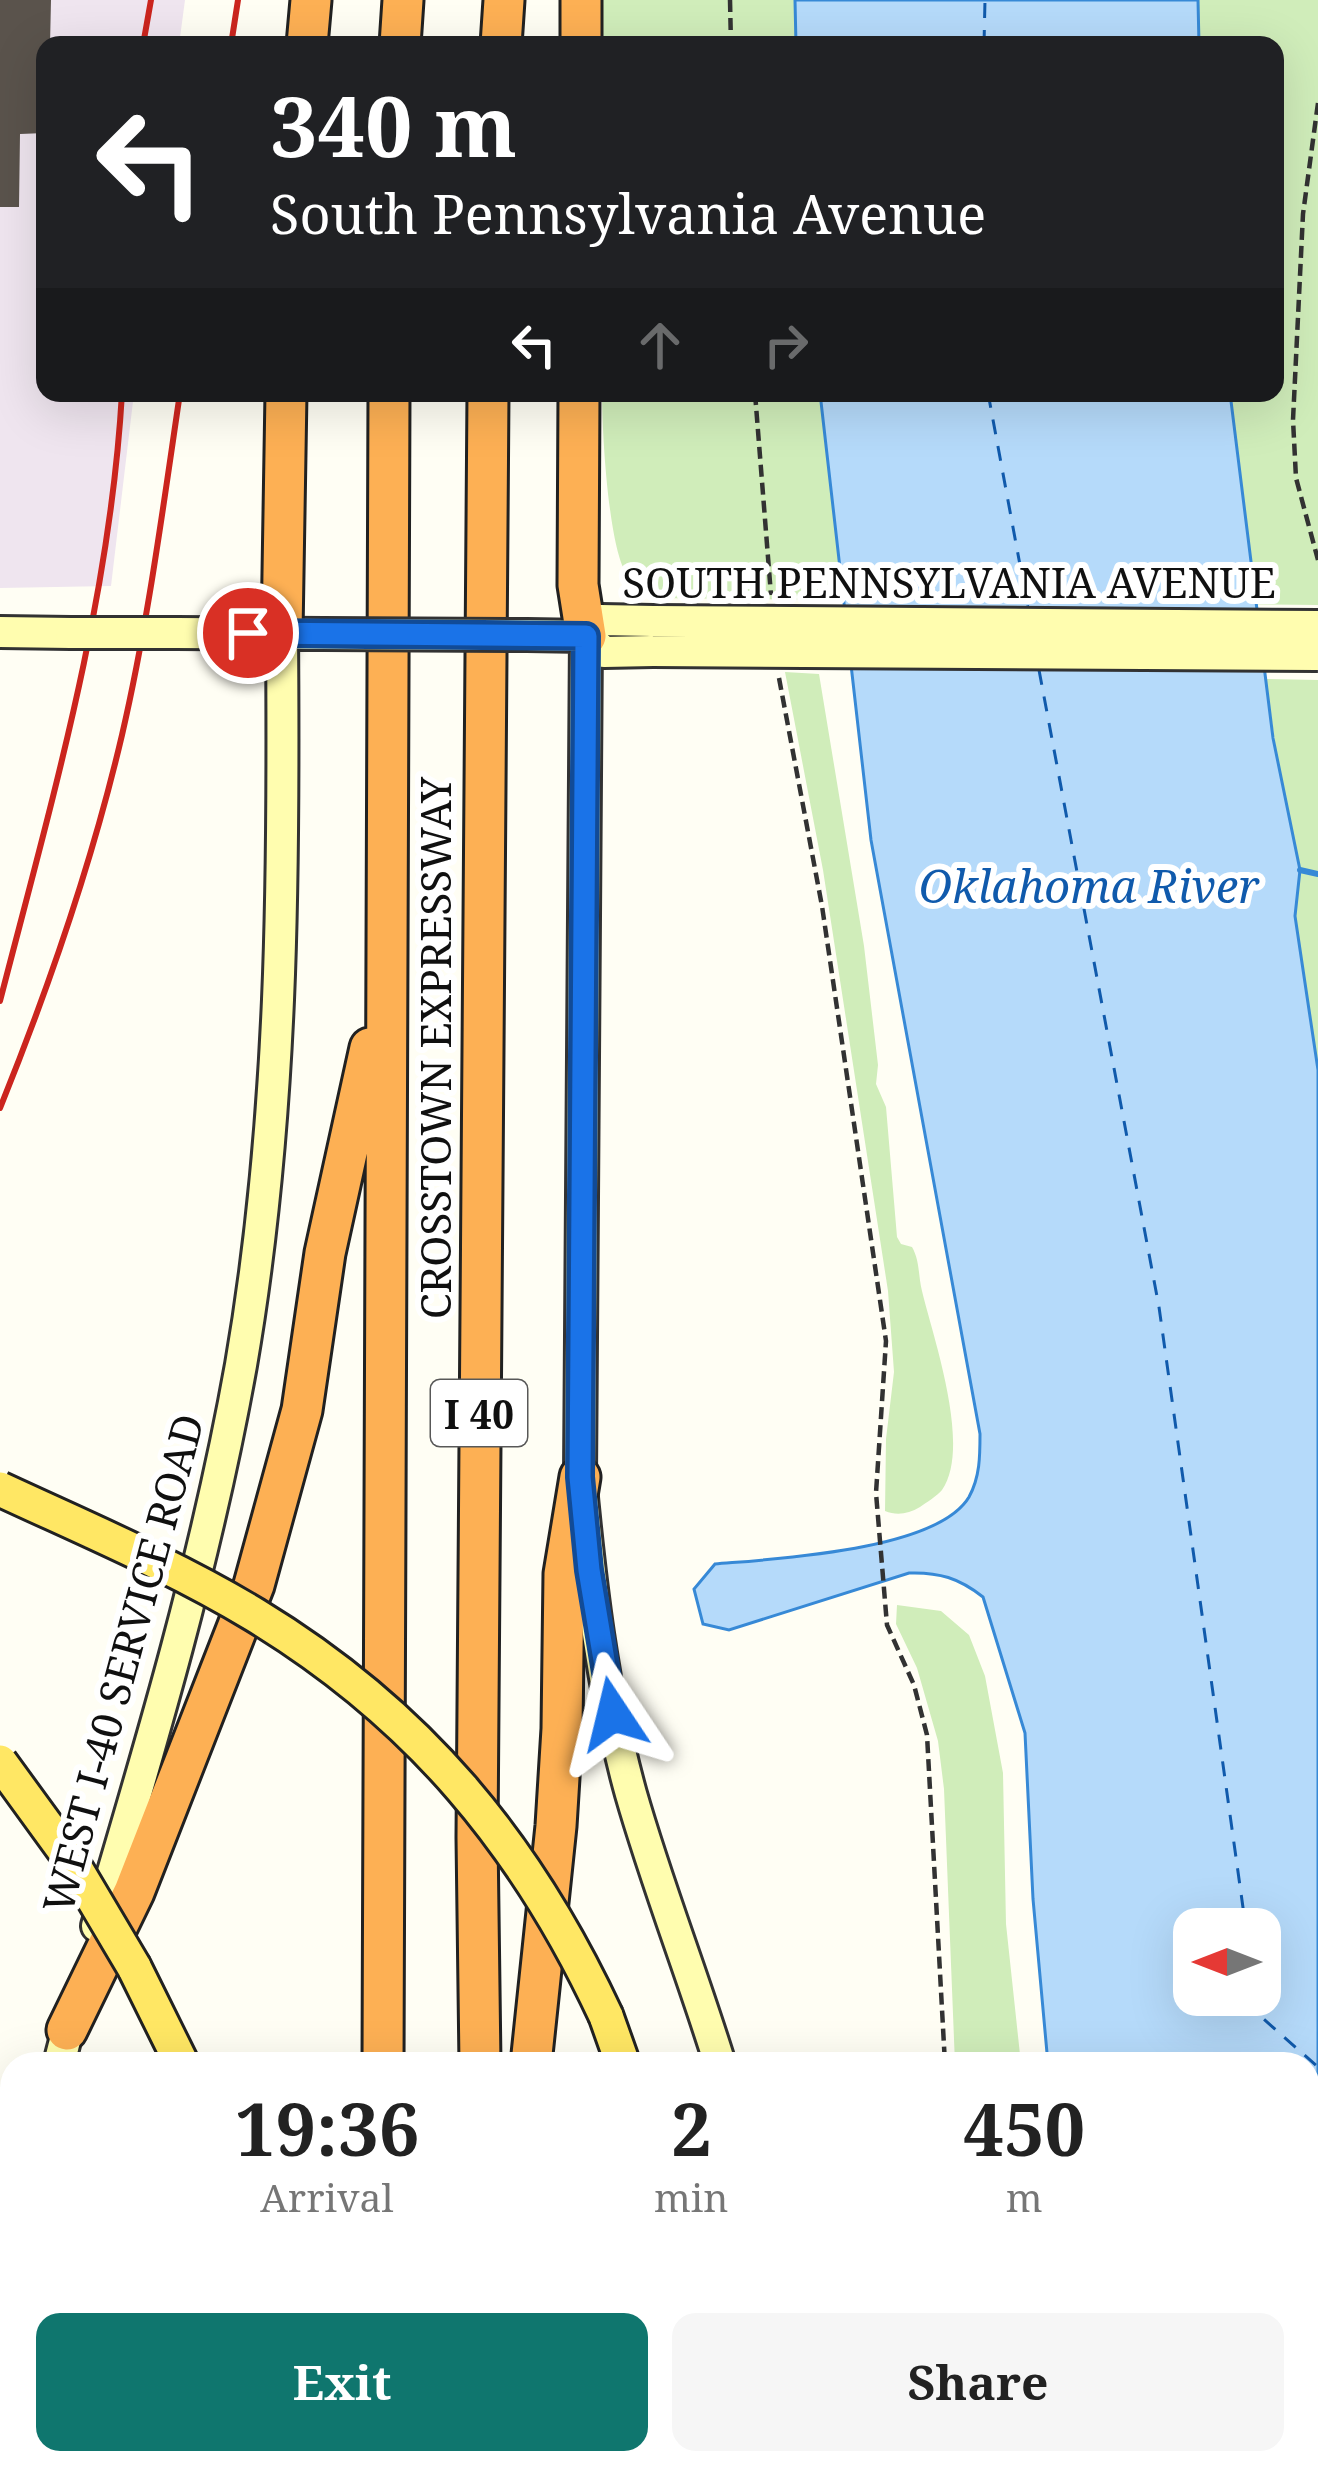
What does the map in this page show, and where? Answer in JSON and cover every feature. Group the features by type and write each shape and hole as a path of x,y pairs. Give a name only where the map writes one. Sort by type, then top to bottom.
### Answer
{"highway":[{"path":"308,36 311,0"},
{"path":"401,36 403,0"},
{"path":"502,36 504,0"},
{"path":"580,36 581,0"},
{"path":"282,633 286,402"},
{"name":"CROSSTOWN EXPRESSWAY","path":"383,2052 389,402"},
{"name":"CROSSTOWN EXPRESSWAY","path":"480,2052 477,1837 488,402"},
{"path":"579,402 578,585 586,636"},
{"path":"63,2047 134,1892 254,1585 280,1499 302,1410 325,1253 387,967"},
{"path":"532,2052 556,1826 564,1574 580,1477"}],"main road":[{"name":"SOUTH PENNSYLVANIA AVENUE","path":"0,632 586,636 601,620 653,636 1318,655"},
{"name":"SOUTH PENNSYLVANIA AVENUE","path":"653,636 1318,626"},
{"name":"WEST I-40 SERVICE ROAD","path":"63,2047 202,1556 241,1364 261,1225 276,1061 283,872 282,633"},
{"path":"586,636 580,1477 594,1608 626,1773 716,2052"},
{"path":"0,1489 226,1598 313,1652 385,1708 440,1762 506,1840 559,1922 619,2052"},
{"path":"0,1762 68,1854 134,1967 176,2052"}],"path":[{"path":"730,0 731,36"},
{"path":"1318,103 1300,260 1293,420 1296,478 1318,560"},
{"path":"755,402 771,603"},
{"path":"776,665 822,905 879,1284 887,1365 878,1433 876,1506 886,1617 892,1642 914,1685 927,1735 944,2052"}],"shaded area":[{"path":"0,0 185,0 180,36 36,36 36,402 133,402 111,586 0,588"}],"green space":[{"path":"602,0 1318,0 1318,605 655,598 626,573 620,558 605,458 602,402 1284,402 1284,36 602,36"},
{"path":"785,672 819,674 864,946 878,1065 876,1084 886,1107 897,1237 901,1244 912,1247 916,1258 952,1420 950,1471 942,1490 903,1513 885,1511 886,1439 894,1372 888,1291 823,870"},
{"path":"1266,679 1318,680 1318,1070 1295,916 1300,870 1283,799"},
{"path":"897,1605 941,1611 969,1635 985,1676 1003,1773 1006,1924 1020,2052 955,2052 938,1741 917,1668 896,1624"}],"water":[{"path":"795,0 1198,0 1199,36 796,36"},
{"name":"Oklahoma River","path":"821,402 1231,402 1273,738 1300,870 1295,916 1318,1070 1318,2052 1047,2052 1025,1733 983,1597 966,1585 909,1573 729,1630 703,1624 694,1589 715,1564 852,1549 924,1530 951,1515 969,1497 980,1434 871,840"}],"building":[{"path":"0,0 51,0 50,36 36,36 36,133 20,134 19,207 0,207"}],"waterway":[{"path":"1300,870 1318,874"}],"ferry route":[{"path":"984,36 985,0"},
{"path":"990,402 1028,608"},
{"path":"1039,670 1159,1307 1243,1908"},
{"path":"1260,2016 1301,2052"}],"railway":[{"path":"145,36 151,0"},
{"path":"232,36 238,0"},
{"path":"0,1001 92,624 121,402"},
{"path":"0,1108 68,924 110,783 147,608 179,402"}],"route":[{"path":"248,633 586,636 580,1477 589,1570 613,1714"}]}
